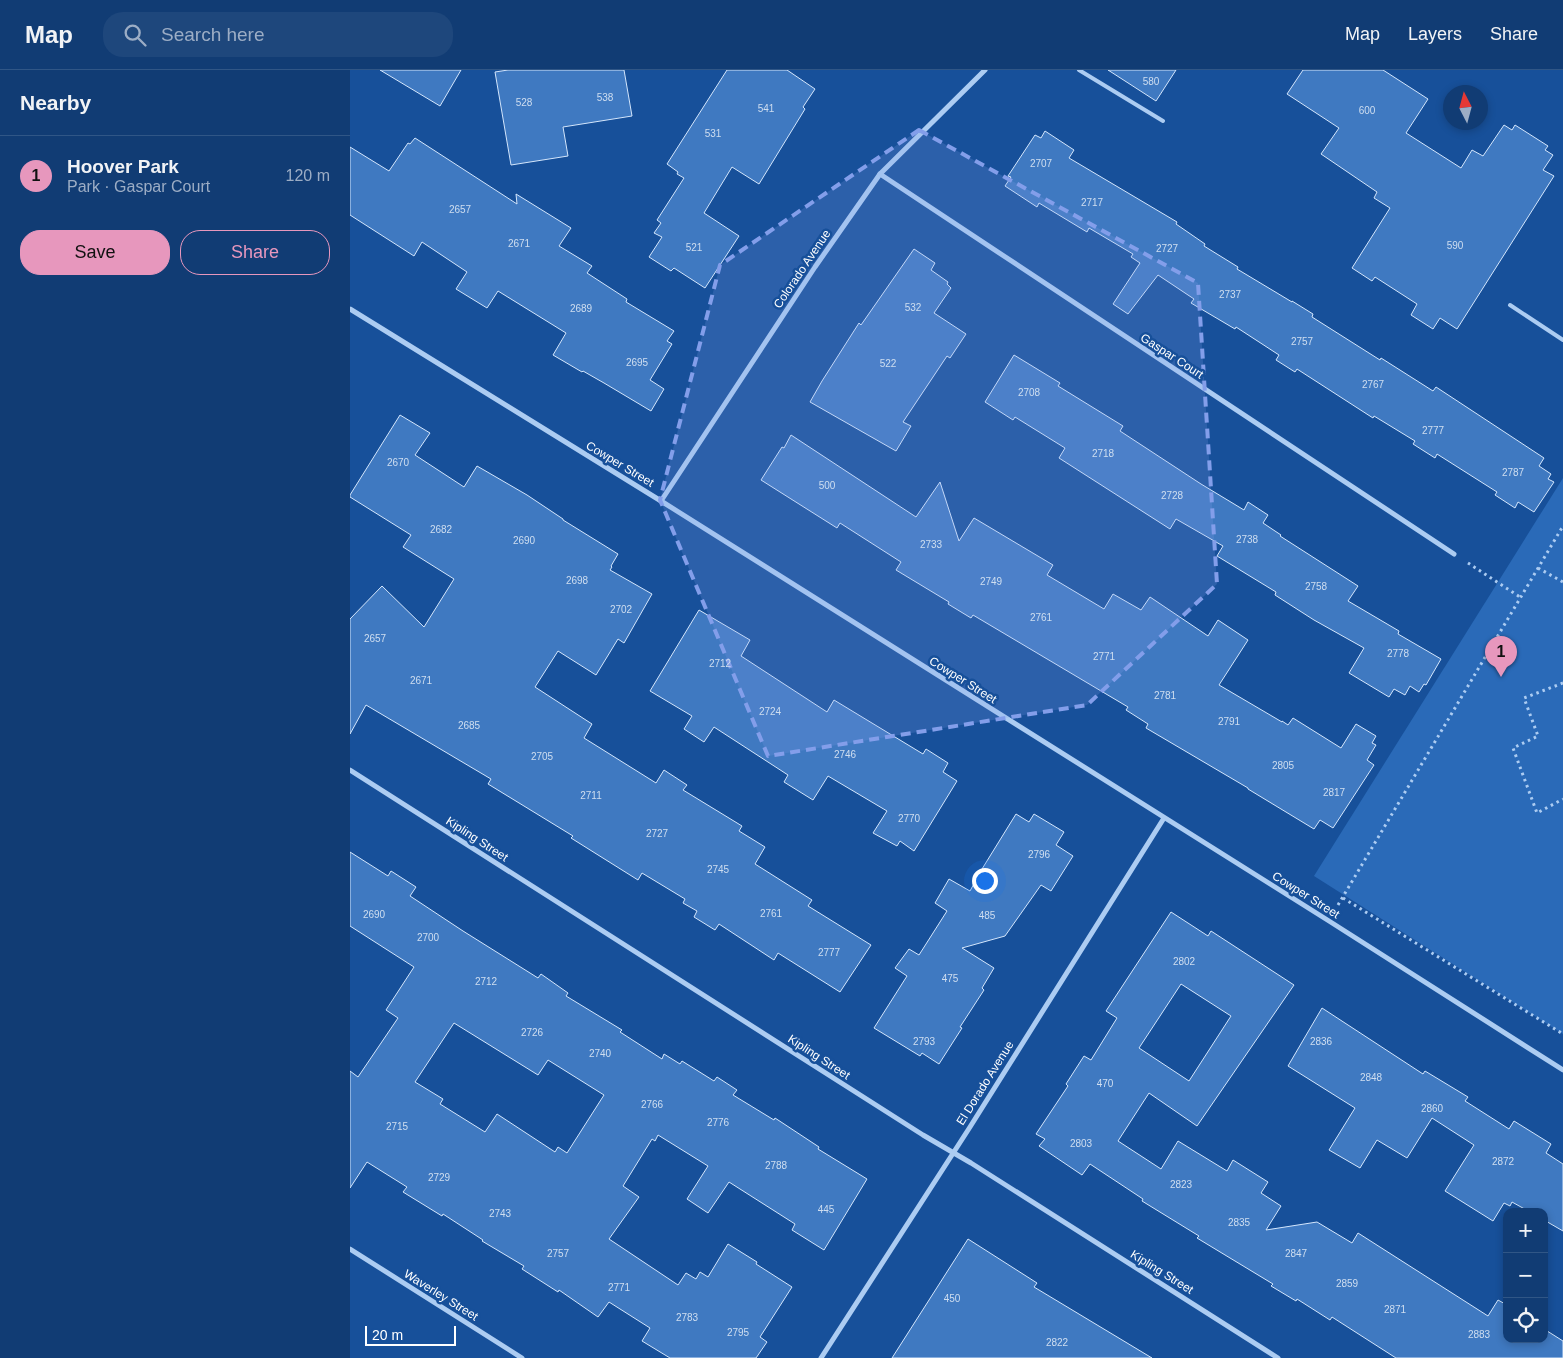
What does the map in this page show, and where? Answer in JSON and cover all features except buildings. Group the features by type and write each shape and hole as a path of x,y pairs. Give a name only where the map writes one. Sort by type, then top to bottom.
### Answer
{"street":[{"name":"Colorado Avenue","path":"661,501 815,267 880,174 986,70"},
{"name":"Gaspar Court","path":"880,174 1454,554"},
{"name":"Cowper Street","path":"350,309 661,501 1563,1070"},
{"name":"Kipling Street","path":"350,770 923,1135 953,1152 1278,1358"},
{"name":"El Dorado Avenue","path":"821,1358 1164,818"},
{"name":"Waverley Street","path":"350,1249 522,1358"}],"lane":[{"path":"1079,70 1162,121"},
{"path":"1510,305 1563,340"}],"path":[{"path":"1329,921 1563,526"},
{"path":"1454,554 1520,597"},
{"path":"1538,568 1563,582"},
{"path":"1563,682 1524,698 1538,736 1513,748 1537,813 1563,799"},
{"path":"1343,898 1563,1034"}],"highlighted area":[{"path":"919,130 1198,283 1217,584 1087,705 768,756 660,500 720,265"}],"shaded area":[{"path":"1563,478 1563,1034 1314,876"}],"place":[{"name":"Hoover Park","path":"1501,677"}]}
